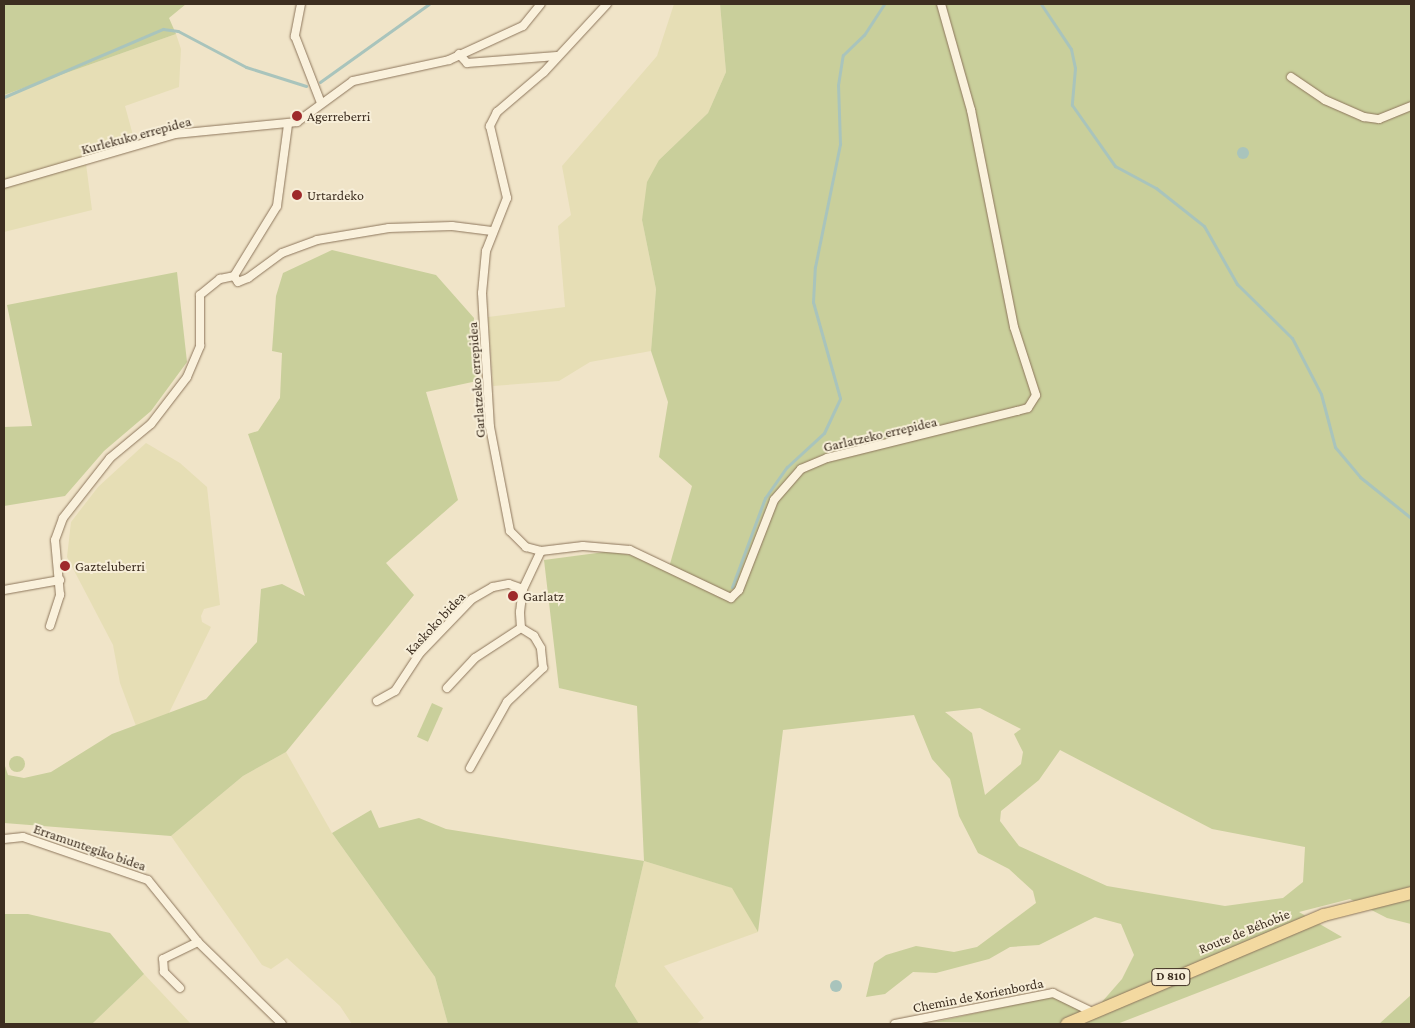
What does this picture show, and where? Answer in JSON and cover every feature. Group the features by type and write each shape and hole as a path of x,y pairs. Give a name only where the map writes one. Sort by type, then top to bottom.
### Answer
{"main road":[{"name":"Route de Béhobie","path":"1067,1024 1090,1011 1324,915 1411,894"}],"street":[{"path":"301,4 295,26 297,48 321,103"},
{"name":"Kurlekuko errepidea","path":"4,184 175,134 288,125 303,119 321,103 369,75 423,68 524,26 541,4"},
{"name":"Garlatzeko errepidea","path":"607,4 557,56 492,118 490,135 507,192 492,231 482,293 490,427 510,531 520,544 541,551 583,546 630,550 731,598 739,590 770,508 801,469 827,458 1017,412 1033,402 1036,395 1014,327 971,110 941,4"},
{"path":"459,54 467,63 557,56"},
{"path":"1292,77 1325,100 1364,118 1379,119 1411,106"},
{"path":"50,626 60,580 55,540 63,518 110,458 151,424 187,377 200,346 200,295 220,280 234,276 277,206 288,125"},
{"path":"234,276 238,282 248,278 282,253 317,240 389,228 452,226 492,231"},
{"path":"521,628 523,589 541,551"},
{"path":"4,590 60,580"},
{"name":"Kaskoko bidea","path":"377,701 395,691 420,653 472,599 493,586 509,584 523,589"},
{"path":"447,688 475,658 521,628"},
{"path":"470,768 507,702 543,668 541,648 534,636 521,628"},
{"name":"Erramuntegiko bidea","path":"4,839 23,837 148,880 198,942 282,1024"},
{"path":"180,988 164,972 163,959 184,945 198,942"},
{"name":"Chemin de Xorienborda","path":"895,1024 1053,993 1090,1011"}],"shaded area":[{"path":"674,4 720,4 726,72 708,113 659,160 642,220 656,289 651,351 590,362 559,381 493,386 488,317 565,307 558,226 571,215 562,166 657,56"},
{"path":"176,34 181,49 179,87 125,106 134,139 85,156 92,210 4,232 4,95"},
{"path":"146,443 180,463 207,487 220,605 204,609 201,616 202,622 211,627 168,715 136,726 120,683 113,645 67,557 71,522 98,487"},
{"path":"286,752 332,833 435,977 448,1024 352,1024 340,1006 287,958 271,969 262,965 171,836 243,776"},
{"path":"644,861 733,888 758,932 664,966 704,1018 696,1024 639,1024 615,986"},
{"path":"144,974 191,1024 92,1024"}],"green space":[{"path":"4,4 186,4 169,18 176,34 4,95"},
{"path":"720,4 1411,4 1411,924 1387,918 1350,899 1299,912 1342,937 1117,1024 934,1022 1051,997 1094,1011 1122,979 1134,955 1121,924 1095,917 1039,945 1010,947 989,959 936,973 913,972 885,994 866,997 874,963 886,955 916,946 954,952 977,947 1036,903 1033,891 1009,869 978,853 959,816 950,779 932,759 914,715 783,730 758,932 732,888 644,861 637,706 559,688 544,560 612,551 670,564 692,486 659,457 668,402 651,351 656,289 642,220 647,182 659,160 708,113 726,72","holes":["980,708 1021,729 1014,734 1023,752 1021,764 985,795 972,733 945,712","1060,750 1212,829 1305,847 1303,882 1283,898 1225,906 1107,886 1019,846 1000,821 1001,811 1039,780"]},
{"path":"332,250 436,275 474,318 477,381 426,392 458,500 386,563 414,595 286,752 243,776 171,836 4,823 4,763 8,775 24,778 51,772 112,734 206,699 257,642 261,589 282,584 305,596 248,434 258,431 280,398 282,353 272,351 276,296 283,273"},
{"path":"177,272 187,362 151,411 104,451 65,496 4,506 4,427 32,426 7,305"},
{"path":"432,703 443,708 428,742 417,737"},
{"path":"14,756 20,756 25,761 23,770 14,772 9,767 9,761"},
{"path":"371,810 379,828 419,818 446,829 644,861 615,986 639,1024 448,1024 435,977 332,833"},
{"path":"4,914 28,914 110,933 144,974 92,1024 4,1024"},
{"path":"1411,995 1411,1024 1379,1024"}],"water":[{"path":"1245,147 1248,148 1248,158 1241,159 1238,158 1237,151 1238,148"},
{"path":"838,980 841,981 841,991 834,992 831,991 830,984 831,981"}],"waterway":[{"path":"320,82 429,4"},
{"path":"732,587 765,498 787,467 824,433 840,398 813,302 815,267 840,144 838,85 843,55 864,35 884,4"},
{"path":"1041,4 1071,49 1075,68 1072,105 1115,166 1156,188 1204,226 1237,284 1292,338 1321,394 1335,447 1360,477 1411,518"},
{"path":"4,97 163,29 178,31 246,67 306,86"}],"place":[{"name":"Agerreberri","path":"297,116"},
{"name":"Urtardeko","path":"297,195"},
{"name":"Gazteluberri","path":"65,566"},
{"name":"Garlatz","path":"513,596"}]}
